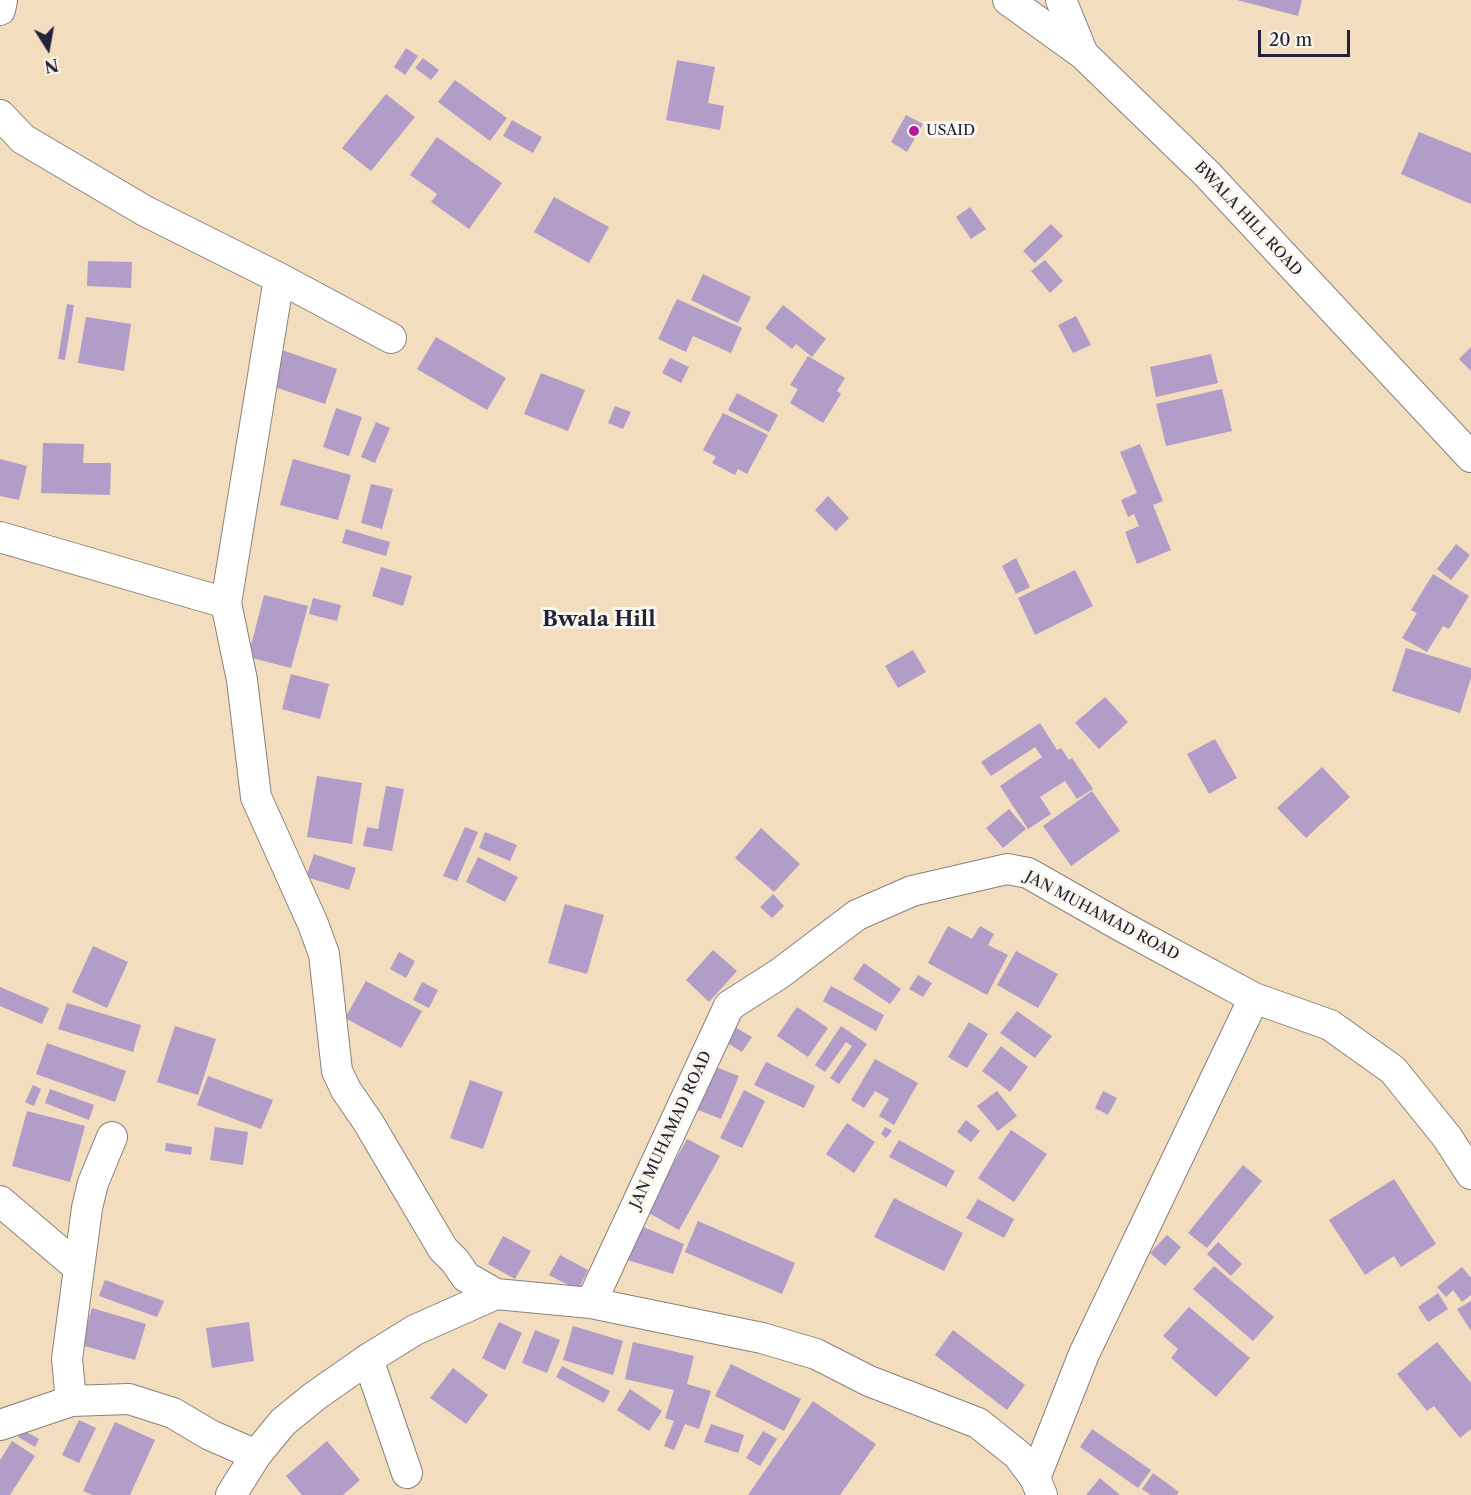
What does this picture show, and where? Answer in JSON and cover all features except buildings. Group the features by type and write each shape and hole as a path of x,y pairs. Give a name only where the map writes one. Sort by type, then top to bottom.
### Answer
{"street":[{"path":"0,10 2,0"},
{"name":"BWALA HILL ROAD","path":"1008,0 1083,54 1207,174 1471,456"},
{"path":"1061,0 1083,54"},
{"path":"0,115 23,139 145,211 279,278 391,338"},
{"path":"279,278 226,603 242,681 256,797 313,924 324,954 337,1071 346,1090 368,1122 443,1249 466,1277 496,1294 591,1303 762,1338 816,1354 869,1381 978,1423 1018,1455 1038,1486"},
{"path":"0,537 226,603"},
{"name":"JAN MUHAMAD ROAD","path":"591,1303 729,1006 779,974 857,915 924,888 1007,869 1028,873 1120,926 1254,998 1330,1025 1393,1070 1447,1137 1471,1174"},
{"path":"1038,1486 1084,1354 1254,998"},
{"path":"71,1401 67,1359 89,1200 93,1183 112,1137"},
{"path":"0,1201 79,1268"},
{"path":"231,1495 256,1455 283,1422 315,1396 415,1330 496,1294"},
{"path":"368,1359 407,1473"},
{"path":"0,1425 71,1401 129,1399 173,1413 210,1435 256,1455"}],"place":[{"name":"USAID","path":"914,131"}],"district":[{"name":"Bwala Hill","path":"599,620"}]}
